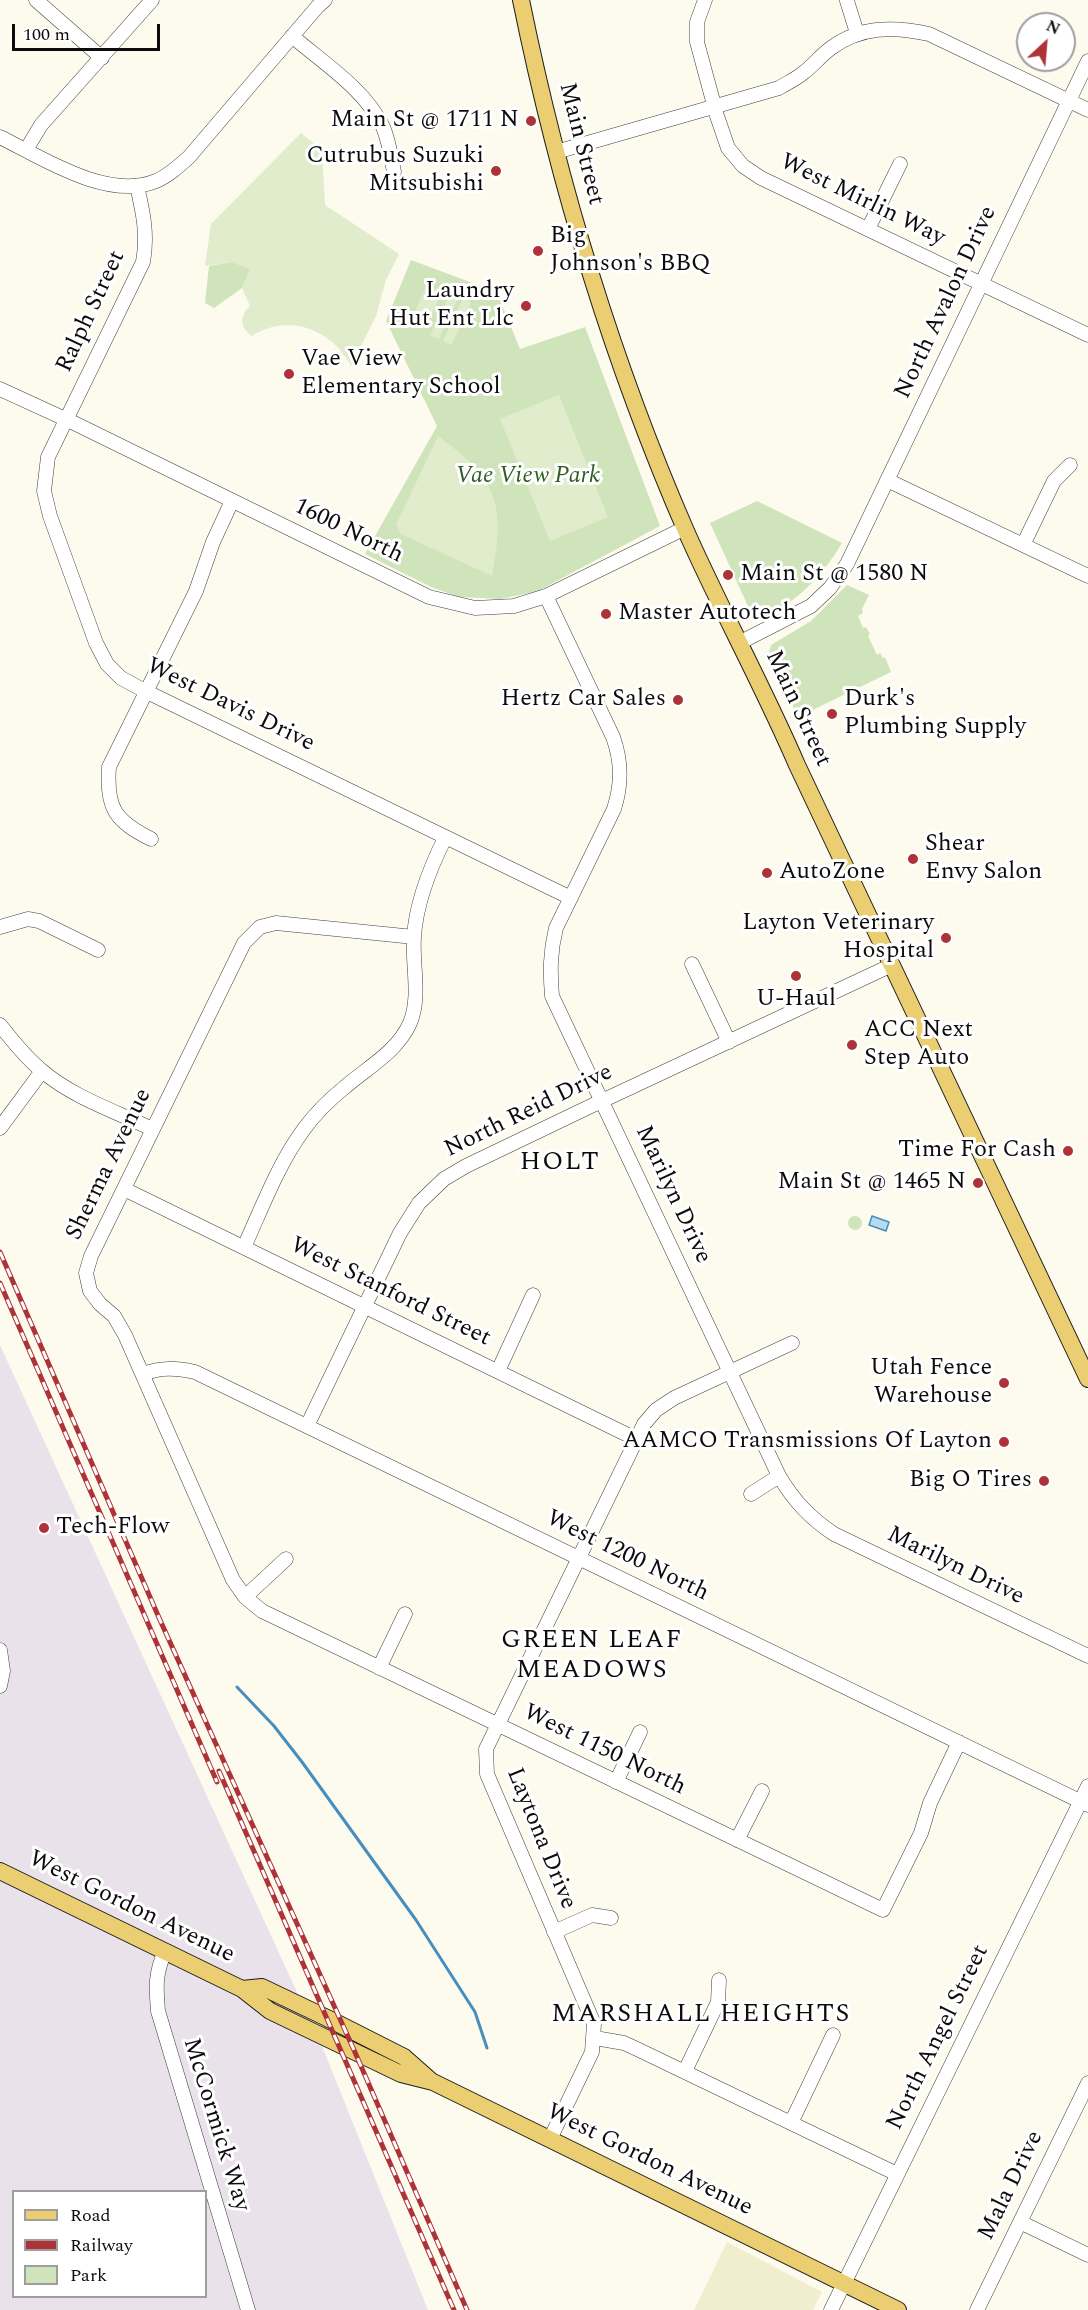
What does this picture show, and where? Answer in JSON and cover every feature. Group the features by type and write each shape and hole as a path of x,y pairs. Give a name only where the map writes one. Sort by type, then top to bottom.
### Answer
{"main road":[{"name":"Main Street","path":"521,0 556,152 578,235 629,388 685,528 739,643 771,704 796,765 1088,1379"},
{"name":"West Gordon Avenue","path":"0,1871 242,1989 270,2011 401,2074 433,2082 898,2310"}],"street":[{"path":"36,0 102,58"},
{"path":"26,150 41,125 152,0"},
{"path":"0,137 84,178 106,184 137,186 155,181 173,171 189,157 292,36 326,0"},
{"name":"West Mirlin Way","path":"705,0 697,22 697,42 728,148 743,166 761,178 1088,335"},
{"path":"847,1 857,33"},
{"path":"556,152 779,88 803,74 830,48 857,33 885,28 905,28 929,34 1088,110"},
{"path":"292,36 362,96 374,111 390,149 394,172"},
{"name":"North Avalon Drive","path":"739,643 811,606 830,588 847,564 1088,61"},
{"path":"868,229 900,164"},
{"name":"Ralph Street","path":"66,419 143,262 147,243 146,224 137,186"},
{"name":"1600 North","path":"0,389 429,597 448,603 475,608 495,608 514,606 546,596 685,528"},
{"name":"West Davis Drive","path":"66,419 48,457 44,473 44,491 50,516 96,644 107,664 121,678 571,898"},
{"path":"1023,545 1054,481 1070,465"},
{"path":"887,480 1088,576"},
{"path":"151,838 129,828 114,810 107,789 109,767 196,591 213,542 232,501"},
{"name":"Marilyn Drive","path":"546,596 613,736 619,753 621,771 619,792 614,809 556,928 551,948 552,996 779,1476 790,1496 811,1518 834,1534 1088,1656"},
{"path":"244,1247 287,1155 304,1129 345,1086 390,1051 401,1039 411,1022 415,1002 414,937 418,909 426,882 445,838"},
{"path":"0,927 28,919 39,921 98,950"},
{"name":"Sherma Avenue","path":"245,1597 233,1580 143,1374 114,1316 90,1291 86,1273 91,1256 244,943 260,927 276,923 414,937"},
{"path":"692,964 729,1042"},
{"name":"North Reid Drive","path":"307,1426 400,1233 419,1203 444,1179 466,1166 602,1101 892,965"},
{"path":"0,1025 23,1053 42,1071 72,1091 152,1129"},
{"path":"0,1128 42,1071"},
{"name":"West Stanford Street","path":"124,1189 636,1439"},
{"path":"498,1371 533,1294"},
{"name":"Laytona Drive","path":"595,2038 590,2011 487,1774 486,1749 636,1439 656,1410 674,1398 792,1343"},
{"name":"West 1200 North","path":"143,1374 154,1370 177,1368 195,1372 1084,1803"},
{"path":"751,1494 779,1476"},
{"path":"245,1597 286,1558"},
{"name":"West 1150 North","path":"245,1597 262,1611 883,1910 921,1833 930,1803 959,1742"},
{"path":"379,1668 405,1614"},
{"path":"0,1650 3,1671 0,1686"},
{"path":"616,1782 640,1732"},
{"name":"North Angel Street","path":"831,2310 1084,1803 1088,1786"},
{"path":"737,1840 762,1791"},
{"path":"554,1932 592,1915 611,1918"},
{"name":"McCormick Way","path":"165,1951 155,1983 158,2011 248,2310"},
{"path":"685,2071 718,2002 719,1980"},
{"path":"791,2123 833,2035"},
{"path":"550,2139 592,2052 595,2038 624,2043 897,2174"},
{"name":"Mala Drive","path":"977,2310 1020,2222 1082,2111 1088,2083"},
{"path":"1020,2222 1088,2255"}],"shaded area":[{"path":"0,1345 324,2051 428,2310 0,2310"},
{"path":"727,2242 822,2292 813,2310 694,2310"}],"green space":[{"path":"301,133 322,150 325,205 399,254 386,280 376,316 351,366 333,343 308,328 295,325 280,326 266,329 252,336 242,322 250,306 242,288 250,269 232,262 205,266 211,224"},
{"name":"Vae View Park","path":"411,260 486,288 495,288 520,349 585,327 660,526 538,591 501,599 459,597 431,587 365,554 437,426 386,321"},
{"path":"232,262 251,269 242,288 214,308 205,303 209,266"},
{"path":"426,287 441,294 426,327 411,320"},
{"path":"451,292 459,296 450,315 442,311"},
{"path":"463,298 471,302 463,321 454,317"},
{"path":"439,317 447,321 439,339 430,335"},
{"path":"451,323 460,327 451,345 443,341"},
{"path":"559,395 608,517 550,541 500,419"},
{"path":"438,436 473,466 485,480 492,495 497,511 498,529 492,576 401,534 396,525"},
{"path":"757,501 842,543 826,567 807,588 773,613 760,619 752,615 710,523"},
{"path":"847,585 869,595 862,609 863,613 858,616 863,628 866,627 870,634 868,636 877,655 880,653 883,658 885,657 891,672 798,717 769,653 771,645 811,621"},
{"path":"855,1216 860,1218 862,1223 860,1228 855,1230 850,1228 848,1223 850,1218"}],"water":[{"path":"872,1216 889,1222 886,1231 869,1225"}],"waterway":[{"path":"237,1687 274,1726 302,1762 416,1920 475,2012 487,2048"}],"railway":[{"path":"0,1252 160,1620 354,2050 467,2310"},
{"path":"0,1283 217,1782"},
{"path":"219,1771 454,2310"}],"place":[{"name":"Main St @ 1711 N","path":"531,121"},
{"name":"Cutrubus Suzuki Mitsubishi","path":"496,171"},
{"name":"Big Johnson's BBQ","path":"538,251"},
{"name":"Laundry Hut Ent Llc","path":"526,306"},
{"name":"Vae View Elementary School","path":"289,374"},
{"name":"Main St @ 1580 N","path":"728,575"},
{"name":"Master Autotech","path":"606,614"},
{"name":"Hertz Car Sales","path":"678,700"},
{"name":"Durk's Plumbing Supply","path":"832,714"},
{"name":"Shear Envy Salon","path":"913,859"},
{"name":"AutoZone","path":"767,873"},
{"name":"Layton Veterinary Hospital","path":"946,938"},
{"name":"U-Haul","path":"796,976"},
{"name":"ACC Next Step Auto","path":"852,1045"},
{"name":"Time For Cash","path":"1068,1151"},
{"name":"Main St @ 1465 N","path":"978,1183"},
{"name":"Utah Fence Warehouse","path":"1004,1383"},
{"name":"AAMCO Transmissions Of Layton","path":"1004,1442"},
{"name":"Big O Tires","path":"1044,1481"},
{"name":"Tech-Flow","path":"44,1528"}],"district":[{"name":"HOLT","path":"560,1164"},
{"name":"GREEN LEAF MEADOWS","path":"592,1657"},
{"name":"MARSHALL HEIGHTS","path":"701,2016"}]}
